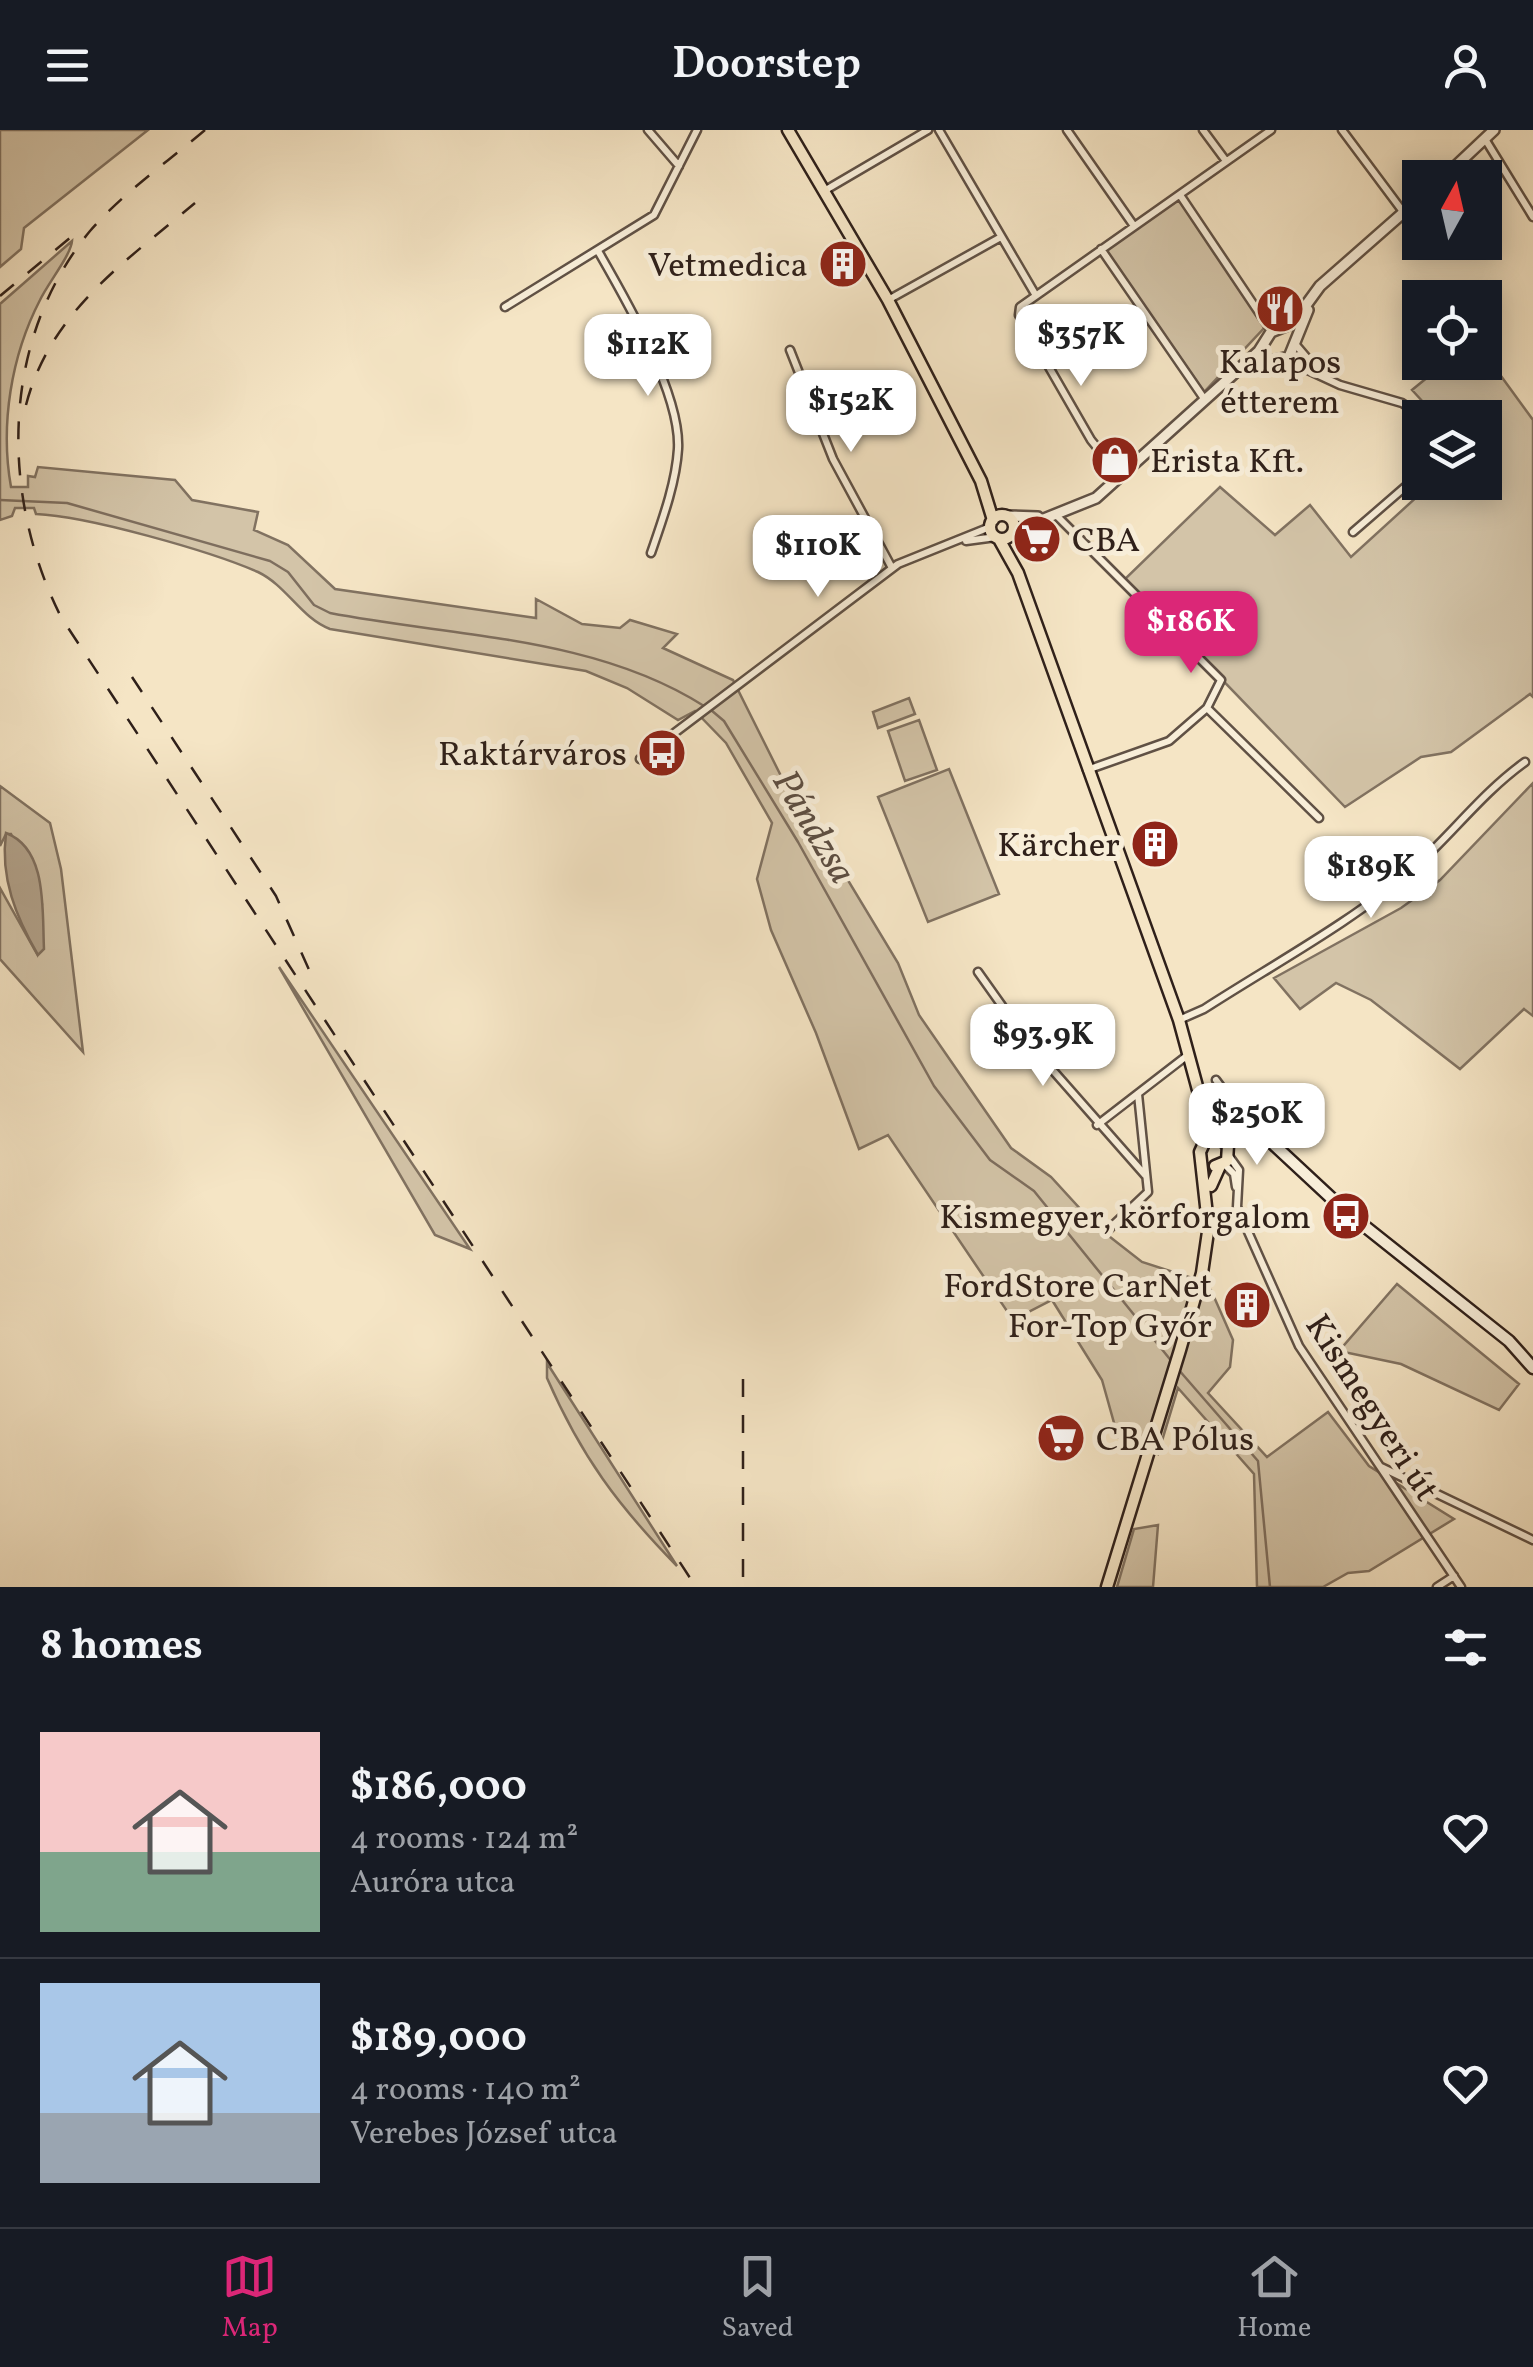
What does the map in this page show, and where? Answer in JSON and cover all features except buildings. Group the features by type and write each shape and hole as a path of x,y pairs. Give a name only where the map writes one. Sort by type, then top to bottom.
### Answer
{"main road":[{"path":"788,130 888,300 982,481 1018,572 1180,1020 1206,1126 1208,1224"},
{"path":"998,526 1013,532"},
{"path":"998,526 1013,532"},
{"path":"1013,532 1018,572"},
{"path":"1201,1096 1225,1159"},
{"path":"1204,1143 1256,1134 1271,1142 1343,1208 1508,1341 1533,1368"},
{"path":"1107,1587 1202,1273 1211,1179 1225,1159 1256,1134"},
{"path":"1204,1162 1225,1159"}],"street":[{"path":"648,130 679,166"},
{"path":"505,307 654,214 697,130"},
{"path":"824,191 928,130"},
{"path":"939,130 1035,294"},
{"path":"1067,130 1134,226"},
{"path":"1203,130 1226,161"},
{"path":"1122,478 1091,440 1019,315 1022,303 1270,130"},
{"path":"1342,130 1402,209"},
{"path":"1461,160 1489,133 1533,217"},
{"path":"1180,195 1272,333 1268,352 1327,379 1402,403"},
{"path":"1013,532 1096,498 1122,478 1272,333 1297,318 1318,290 1402,214"},
{"path":"888,300 1001,237"},
{"path":"1101,249 1205,400"},
{"path":"598,251 637,318 676,422 678,450 651,553"},
{"path":"1232,373 1254,362 1280,359 1296,343 1318,290"},
{"path":"1272,333 1290,332 1327,379"},
{"path":"790,350 833,459 892,568"},
{"path":"1353,532 1402,490"},
{"path":"640,758 892,568 998,526 1056,514"},
{"path":"1056,514 1221,680 1207,708 1170,741 1088,770"},
{"path":"1207,708 1319,818"},
{"path":"1180,1020 1204,1010 1414,868 1483,793 1525,762"},
{"path":"978,972 1026,1042 1144,1175"},
{"path":"1097,1125 1189,1054"},
{"path":"1216,1080 1256,1134"},
{"path":"1108,1229 1148,1192 1138,1094"},
{"name":"Kismegyeri út","path":"1225,1159 1234,1174 1237,1206 1299,1346 1461,1587"},
{"path":"1379,1466 1533,1540"},
{"path":"1437,1587 1454,1576"}],"shaded area":[{"path":"0,130 148,130 24,228 21,249 0,267"},
{"path":"1180,199 1265,327 1204,392 1105,250"},
{"path":"72,241 30,322 15,367 7,440 11,487 28,487 28,476 35,477 38,467 175,480 192,500 258,512 254,530 288,545 335,589 536,618 536,599 582,624 620,628 630,620 677,634 663,648 733,680 796,806 802,804 898,963 919,1015 1011,1148 1051,1177 1096,1226 1142,1262 1195,1279 1211,1290 1233,1340 1230,1367 1208,1393 1267,1457 1328,1412 1369,1466 1454,1519 1369,1571 1348,1573 1323,1587 1257,1587 1254,1474 1178,1388 1158,1454 1118,1437 1102,1380 1052,1300 1013,1320 888,1135 859,1149 816,1033 771,930 757,879 772,823 726,743 695,711 678,720 627,688 586,671 330,629 258,572 148,536 36,514 34,508 15,508 12,516 0,520 0,304"},
{"path":"1502,377 1533,420 1533,697 1530,694 1451,752 1421,757 1345,807 1125,579 1220,487 1275,535 1310,505 1351,557 1413,500 1502,500 1502,400 1421,400 1412,390 1424,380"},
{"path":"909,698 915,714 878,728 873,712"},
{"path":"919,720 937,770 905,781 888,731"},
{"path":"949,769 999,894 928,922 878,797"},
{"path":"1533,783 1533,1016 1524,1009 1460,1069 1371,1000 1336,983 1300,1009 1274,978 1401,908 1440,880"},
{"path":"0,786 50,823 61,869 83,1052 0,959 0,888 37,954 42,904 11,834 6,834 0,846"},
{"path":"6,833 20,841 36,867 44,949 38,955 12,897 5,866"},
{"path":"279,967 470,1249 435,1235"},
{"path":"1397,1284 1519,1384 1499,1410 1401,1364 1339,1351"},
{"path":"547,1363 677,1566 619,1501 588,1456 547,1378"},
{"path":"1158,1525 1153,1587 1117,1587 1134,1529"}],"waterway":[{"name":"Pándzsa","path":"0,500 67,503 270,561 288,572 314,605 330,613 570,652 617,665 704,706"},
{"name":"Pándzsa","path":"711,710 724,721 798,842 934,1086 990,1160 1034,1191 1173,1363"},
{"name":"Pándzsa","path":"1178,1369 1258,1461 1270,1587"}],"railway":[{"path":"205,130 90,231 60,274 39,320 25,369 19,420 27,521 41,570 61,617 696,1587"},
{"path":"26,405 37,372 72,316 117,268 195,203"},
{"path":"0,296 83,227"},
{"path":"132,677 276,896 315,983"},
{"path":"743,1379 743,1587"}],"place":[{"name":"Vetmedica","path":"843,264"},
{"name":"Kalapos étterem","path":"1280,309"},
{"name":"Erista Kft.","path":"1115,460"},
{"name":"CBA","path":"1037,539"},
{"name":"Raktárváros","path":"662,753"},
{"name":"Kärcher","path":"1155,844"},
{"name":"Kismegyer, körforgalom","path":"1346,1216"},
{"name":"FordStore CarNet For-Top Győr","path":"1247,1305"},
{"name":"CBA Pólus","path":"1061,1438"}]}
